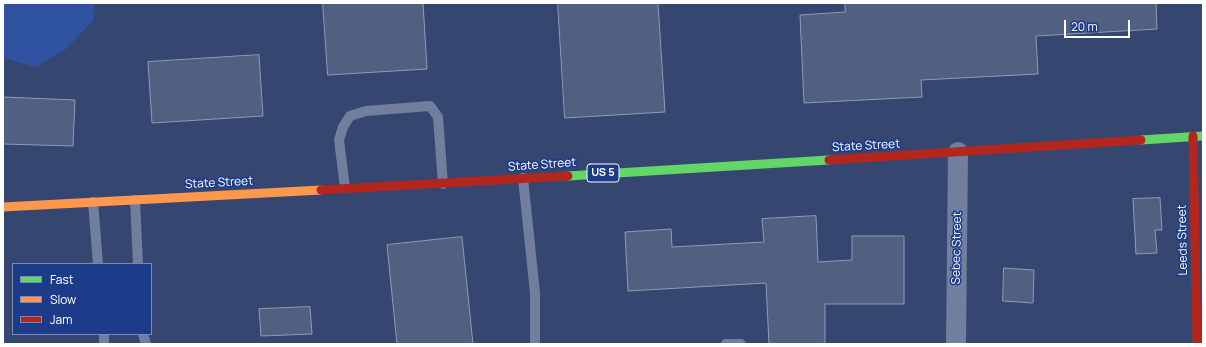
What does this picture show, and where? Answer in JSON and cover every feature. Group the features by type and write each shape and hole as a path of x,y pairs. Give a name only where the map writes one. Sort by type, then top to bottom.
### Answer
{"main road":[{"name":"Leeds Street","path":"1193,136 1199,252 1197,344"},
{"name":"State Street","path":"3,207 443,184 1203,136"}],"street":[{"name":"Sebec Street","path":"956,344 958,152"}],"lane":[{"path":"345,188 339,140 343,127 350,116 366,111 430,106 438,117 443,184"},
{"path":"524,178 535,293 536,344"},
{"path":"135,200 138,263"},
{"path":"93,202 98,263"},
{"path":"726,344 741,344"}],"shaded area":[{"path":"3,3 94,3 93,21 66,49 36,67 3,58"}],"building":[{"path":"323,3 423,3 427,69 328,75"},
{"path":"558,3 658,3 665,112 565,118"},
{"path":"845,3 1156,3 1157,29 1036,36 1038,74 921,80 922,97 804,103 800,15 845,12"},
{"path":"259,55 263,116 152,123 148,62"},
{"path":"3,97 75,100 73,146 3,144"},
{"path":"1160,198 1162,230 1155,230 1157,253 1136,254 1133,199"},
{"path":"816,216 818,262 852,260 852,236 904,236 904,304 825,304 825,344 769,344 766,283 628,291 625,232 671,229 672,247 764,242 762,219"},
{"path":"462,237 473,344 397,344 387,245"},
{"path":"1004,268 1034,270 1033,303 1003,301"},
{"path":"310,307 312,334 261,336 259,309"}],"traffic: fast":[{"path":"1141,140 1203,136"},
{"path":"568,176 829,160"}],"traffic: slow":[{"path":"3,207 321,190"}],"traffic: jam":[{"path":"1193,136 1197,344"},
{"path":"829,160 1141,140"},
{"path":"321,190 568,176"}]}
